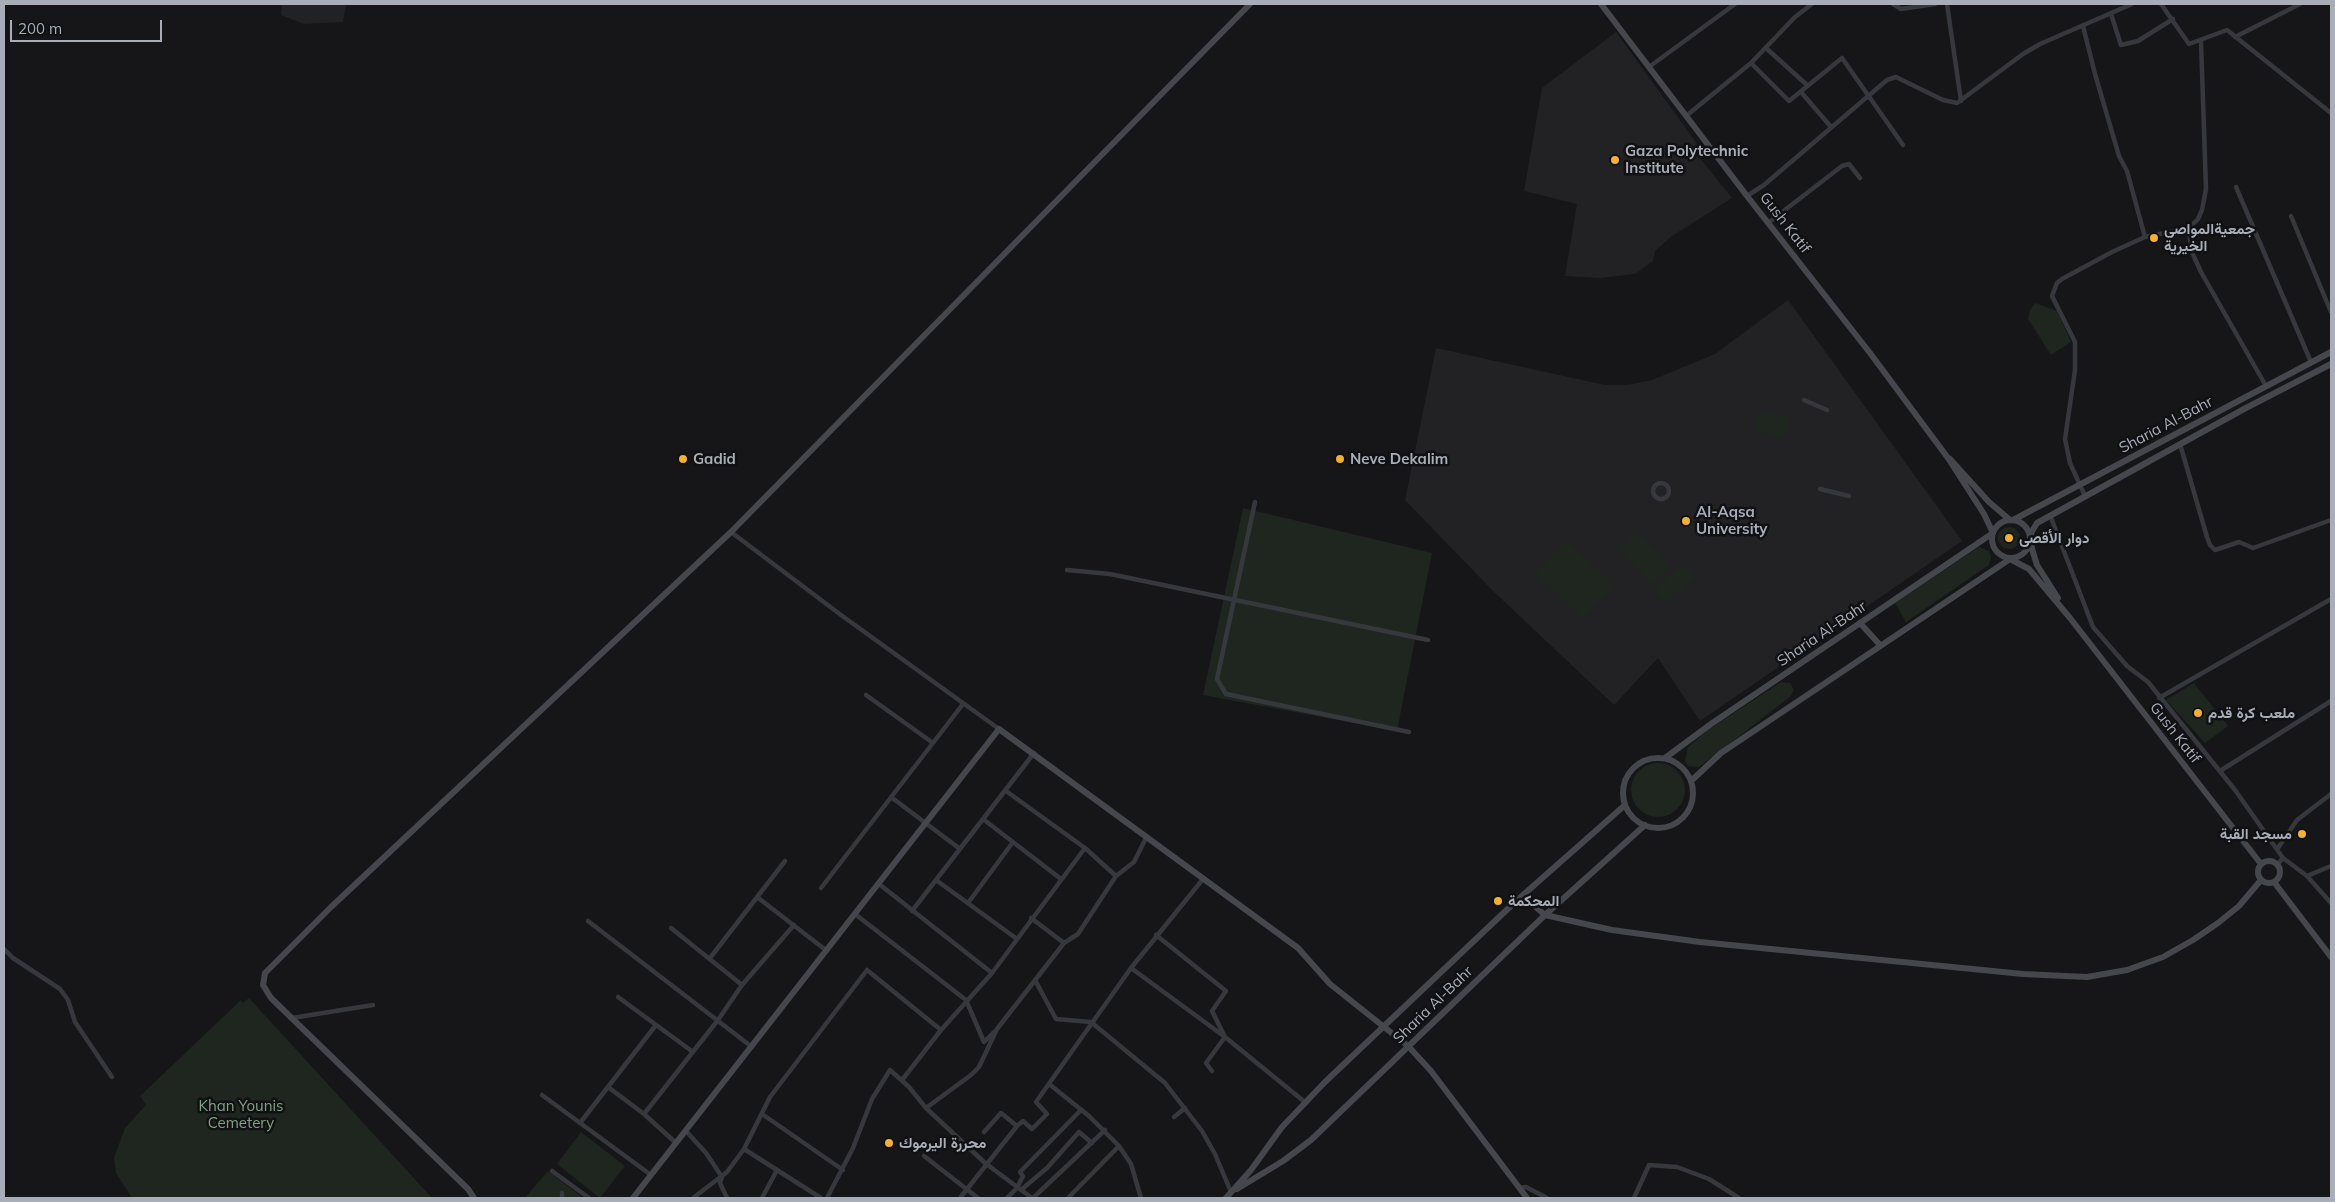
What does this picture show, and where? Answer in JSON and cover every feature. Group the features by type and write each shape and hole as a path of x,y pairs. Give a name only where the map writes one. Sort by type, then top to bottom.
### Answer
{"main road":[{"path":"474,1198 468,1189 271,998 263,985 263,978 270,966 730,532 1250,4"},
{"path":"1603,6 1612,4"},
{"name":"Gush Katif","path":"1603,6 1768,223 1870,353 1948,458 1984,514 1993,533"},
{"name":"Sharia Al-Bahr","path":"2012,520 2080,486 2331,352"},
{"name":"Sharia Al-Bahr","path":"2030,540 2033,528 2050,515 2331,364"},
{"name":"Gush Katif","path":"1948,458 1994,507 2012,520"},
{"path":"1691,781 1721,753 1880,644 2010,559 2021,556 2026,551 2030,540 2027,528 2021,523 2012,520 1999,525 1993,533 1992,539 1995,550 2010,559"},
{"name":"Sharia Al-Bahr","path":"1665,758 1711,724 1993,533"},
{"name":"Gush Katif","path":"2030,540 2037,565 2070,618"},
{"name":"Gush Katif","path":"2010,559 2029,570 2070,618 2261,864"},
{"path":"1860,623 1880,644"},
{"path":"633,1198 999,729 1298,948 1330,984 1386,1026 1431,1071 1527,1198"},
{"path":"1665,758 1676,762 1686,770 1691,781 1694,792 1692,804 1682,818 1667,827 1656,828 1644,825 1630,813 1625,804 1624,784 1632,770 1645,760 1665,758"},
{"name":"Sharia Al-Bahr","path":"1226,1198 1251,1170 1282,1128 1306,1102 1523,896 1625,804"},
{"name":"Sharia Al-Bahr","path":"1231,1192 1297,1152 1545,915 1644,825"},
{"path":"2269,861 2277,865 2280,874 2274,882 2266,883 2262,880 2258,874 2261,864 2269,861"},
{"path":"1523,896 1545,915 1612,930 1700,942 2023,974 2087,978 2127,970 2163,957 2218,924 2239,906 2262,880"},
{"path":"2274,882 2331,957"}],"street":[{"path":"1649,67 1735,4"},
{"path":"1686,116 1751,63 1795,17 1812,4"},
{"path":"1893,4 1901,9 1935,4"},
{"path":"1947,4 1961,102"},
{"path":"1748,196 1868,95 1893,77 1948,102 1961,102 2023,54 2061,33 2132,4"},
{"path":"2161,4 2189,44 2224,29 2227,30 2331,113"},
{"path":"2235,37 2300,4"},
{"path":"2111,14 2121,45 2138,41 2173,19"},
{"path":"2082,26 2120,156 2127,171 2145,237"},
{"path":"2201,40 2206,189 2202,210 2189,228 2191,250 2201,272 2266,386"},
{"path":"1766,48 1807,85"},
{"path":"1751,63 1788,101 1842,58 1903,145"},
{"path":"1801,92 1831,127"},
{"path":"1768,223 1842,166 1849,164 1860,178"},
{"path":"2236,187 2311,362"},
{"path":"2291,216 2331,312"},
{"path":"2084,496 2070,463 2065,439 2075,370 2075,342 2052,296 2057,283 2145,237 2189,228"},
{"path":"1804,400 1827,410"},
{"path":"2180,444 2207,537 2210,545 2215,550 2239,542 2253,548 2331,520"},
{"path":"1820,489 1849,496"},
{"path":"1255,502 1217,679 1226,694 1409,732"},
{"path":"2050,515 2093,626 2127,666 2148,682 2159,698 2220,771 2278,848 2283,858 2307,876 2331,902"},
{"path":"730,532 999,729"},
{"path":"1067,570 1110,574 1428,640"},
{"path":"2159,698 2331,598"},
{"path":"866,695 933,743"},
{"path":"2220,771 2331,701"},
{"path":"821,888 963,704"},
{"path":"912,910 1034,754"},
{"path":"1006,791 1085,848 1116,876"},
{"path":"2278,848 2297,820 2331,794"},
{"path":"891,797 960,849"},
{"path":"983,819 1061,879"},
{"path":"855,914 966,1000 984,1042 997,1029 1064,943 1078,934 1116,876 1134,862 1146,838"},
{"path":"968,903 1013,842"},
{"path":"902,1080 966,1000 992,973 1031,918 1085,848"},
{"path":"2277,865 2283,858"},
{"path":"710,958 785,861"},
{"path":"2307,876 2331,866"},
{"path":"960,1198 1017,1126 1023,1121 1032,1129 1047,1114 1036,1102 1130,968 1202,879"},
{"path":"936,880 1017,939"},
{"path":"879,884 992,973"},
{"path":"757,897 827,950"},
{"path":"1031,918 1064,943"},
{"path":"588,921 752,1047"},
{"path":"644,1114 718,1020 742,985 794,925"},
{"path":"671,928 742,985"},
{"path":"1156,935 1226,991 1212,1011 1225,1037"},
{"path":"4,949 13,958 60,989 68,1000 75,1022 112,1076"},
{"path":"1130,968 1225,1037 1306,1102"},
{"path":"693,1198 722,1177 744,1149 770,1098 867,970 941,1030"},
{"path":"1035,980 1056,1018 1091,1022 1156,1074 1185,1108 1215,1154 1231,1192"},
{"path":"618,997 693,1052"},
{"path":"292,1018 374,1005"},
{"path":"580,1123 656,1025"},
{"path":"926,1108 979,1067 997,1029"},
{"path":"1212,1071 1206,1063 1225,1037"},
{"path":"827,1198 843,1170 872,1099 890,1070 902,1080 926,1108 986,1163 1033,1198 1104,1130"},
{"path":"1049,1084 1104,1130 1119,1146 1131,1164 1141,1198"},
{"path":"608,1088 644,1114 676,1143"},
{"path":"542,1095 651,1175"},
{"path":"1174,1117 1185,1108"},
{"path":"1019,1189 1023,1176 1020,1172 1081,1110"},
{"path":"984,1132 1001,1113 1017,1126"},
{"path":"762,1114 843,1170"},
{"path":"686,1131 706,1153 722,1177"},
{"path":"1007,1198 1047,1168 1079,1132 1092,1143"},
{"path":"1068,1198 1119,1146"},
{"path":"744,1149 821,1198"},
{"path":"924,1156 978,1198"},
{"path":"1634,1198 1648,1165 1677,1167 1709,1179 1739,1198"},
{"path":"552,1170 588,1198"},
{"path":"762,1198 777,1170"},
{"path":"722,1177 720,1182 728,1198"},
{"path":"1518,1188 1526,1187 1547,1198"}],"shaded area":[{"path":"282,4 346,4 343,22 304,24 281,15"},
{"name":"Gaza Polytechnic Institute","path":"1616,32 1698,145 1695,152 1732,198 1672,236 1655,251 1653,261 1635,274 1600,278 1565,276 1577,204 1524,191 1542,88"},
{"name":"Al-Aqsa University","path":"1788,300 1962,541 1700,721 1658,658 1614,705 1492,590 1405,500 1436,348 1605,385 1628,385 1652,380 1715,354"}],"green space":[{"path":"2035,303 2057,311 2071,342 2051,355 2028,319 2030,310"},
{"path":"1758,410 1790,417 1785,438 1754,431"},
{"path":"1243,508 1432,553 1397,731 1203,695"},
{"path":"2009,527 2017,530 2020,538 2017,546 2009,549 2001,546 1998,538 2001,530"},
{"path":"1638,532 1670,567 1651,584 1620,549"},
{"path":"1566,540 1614,585 1583,618 1535,574"},
{"path":"1979,547 1989,551 1991,557 1989,565 1906,622 1895,603"},
{"path":"1683,564 1695,577 1666,602 1654,589"},
{"path":"1781,682 1790,683 1794,690 1790,697 1699,767 1688,766 1685,761 1688,747 1708,730"},
{"name":"ملعب كرة قدم","path":"2194,683 2228,726 2205,743 2166,700"},
{"path":"1658,763 1668,765 1677,771 1683,780 1685,790 1683,800 1677,809 1668,815 1658,817 1648,815 1639,809 1633,800 1631,790 1633,780 1639,771 1648,765"},
{"name":"Khan Younis Cemetery","path":"249,998 432,1198 132,1198 116,1173 114,1158 125,1128 146,1105 140,1096 241,1000 243,1003"},
{"path":"581,1132 625,1166 600,1198 557,1164"},
{"path":"548,1171 583,1198 525,1198"}],"place":[{"name":"Gaza Polytechnic Institute","path":"1615,160"},
{"name":"جمعيةالمواصي الخيرية","path":"2154,238"},
{"name":"Gadid","path":"683,459"},
{"name":"Neve Dekalim","path":"1340,459"},
{"name":"Al-Aqsa University","path":"1686,521"},
{"name":"دوار الأقصى","path":"2009,538"},
{"name":"ملعب كرة قدم","path":"2198,713"},
{"name":"مسجد القبة","path":"2302,834"},
{"name":"المحكمة","path":"1498,901"},
{"name":"محررة اليرموك","path":"889,1143"}]}
